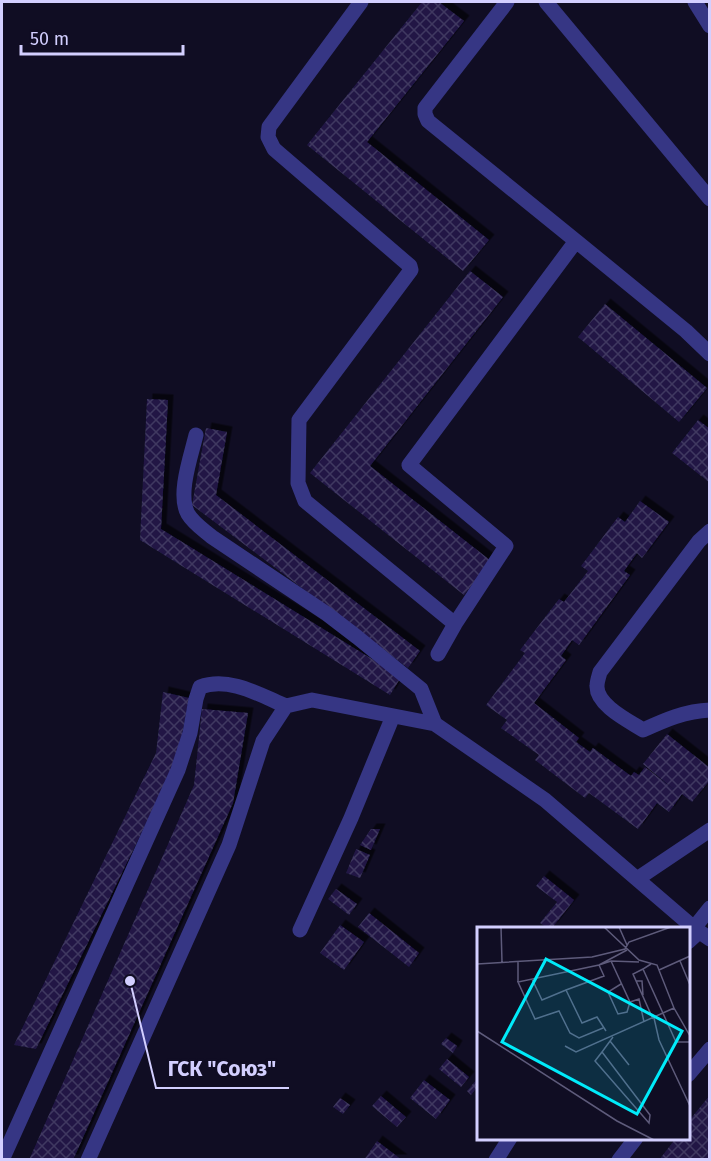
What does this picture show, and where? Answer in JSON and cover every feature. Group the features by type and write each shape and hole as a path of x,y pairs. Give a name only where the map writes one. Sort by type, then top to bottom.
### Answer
{"street":[{"path":"361,2 269,127 268,137 274,149 410,266 411,270 299,420 298,483 305,501 454,624"},
{"path":"507,2 425,108 428,121 686,331 710,354"},
{"path":"546,2 710,199"},
{"path":"695,2 710,26"},
{"path":"438,654 454,624 506,546 409,465 576,241"},
{"path":"196,435 184,490 185,508 189,517 212,537 334,620 421,689 435,724"},
{"path":"710,531 699,541 600,672 596,687 601,700 612,710 644,730 670,717 696,710 710,710"},
{"path":"2,1160 178,770 201,687 210,683 240,686 286,706 312,700 435,724 545,800 638,879 689,927"},
{"path":"88,1160 229,845 263,741 286,706"},
{"path":"300,930 351,818 393,716"},
{"path":"638,879 710,830"},
{"path":"698,935 710,908"},
{"path":"690,1073 710,1049"},
{"path":"496,1160 509,1140"},
{"path":"619,1160 634,1140"}],"building":[{"path":"422,2 439,2 464,21 367,142 489,240 463,271 307,145"},
{"path":"470,271 503,297 370,466 491,561 464,595 310,473"},
{"path":"605,304 707,388 679,422 578,337"},
{"path":"147,399 168,400 161,529 401,677 390,695 140,540"},
{"path":"698,420 710,429 710,483 672,453"},
{"path":"206,428 227,432 216,495 420,651 408,668 192,505"},
{"path":"640,501 669,522 642,558 637,553 624,571 630,575 579,645 572,640 561,656 566,660 534,703 579,738 576,742 590,752 593,748 631,776 634,772 639,775 645,767 676,791 643,764 667,734 710,768 710,780 692,802 682,794 669,812 657,803 638,829 589,793 585,798 535,760 539,755 501,728 507,720 486,705 525,653 520,650 559,599 564,602 588,571 581,566 618,517 625,522"},
{"path":"163,692 189,698 177,760 36,1049 14,1045 156,753"},
{"path":"202,709 248,713 233,803 73,1160 29,1160 194,785"},
{"path":"371,829 380,829 371,850 360,845"},
{"path":"356,849 370,855 360,878 346,873"},
{"path":"544,876 574,900 553,927 546,927 540,923 557,902 536,886"},
{"path":"336,889 357,904 349,915 328,899"},
{"path":"369,913 419,953 409,967 358,927"},
{"path":"340,925 364,942 344,970 320,953"},
{"path":"446,1038 457,1046 453,1053 441,1044"},
{"path":"447,1059 469,1077 461,1087 439,1069"},
{"path":"477,1079 477,1087 471,1095 467,1091"},
{"path":"424,1080 450,1100 436,1119 410,1098"},
{"path":"710,1095 710,1160 659,1160 674,1140 690,1140 690,1120"},
{"path":"381,1096 406,1117 397,1127 372,1106"},
{"path":"340,1098 350,1105 343,1114 333,1107"},
{"path":"377,1141 402,1160 364,1160"}],"place":[{"name":"ГСК \"Союз\"","path":"130,981"}]}
